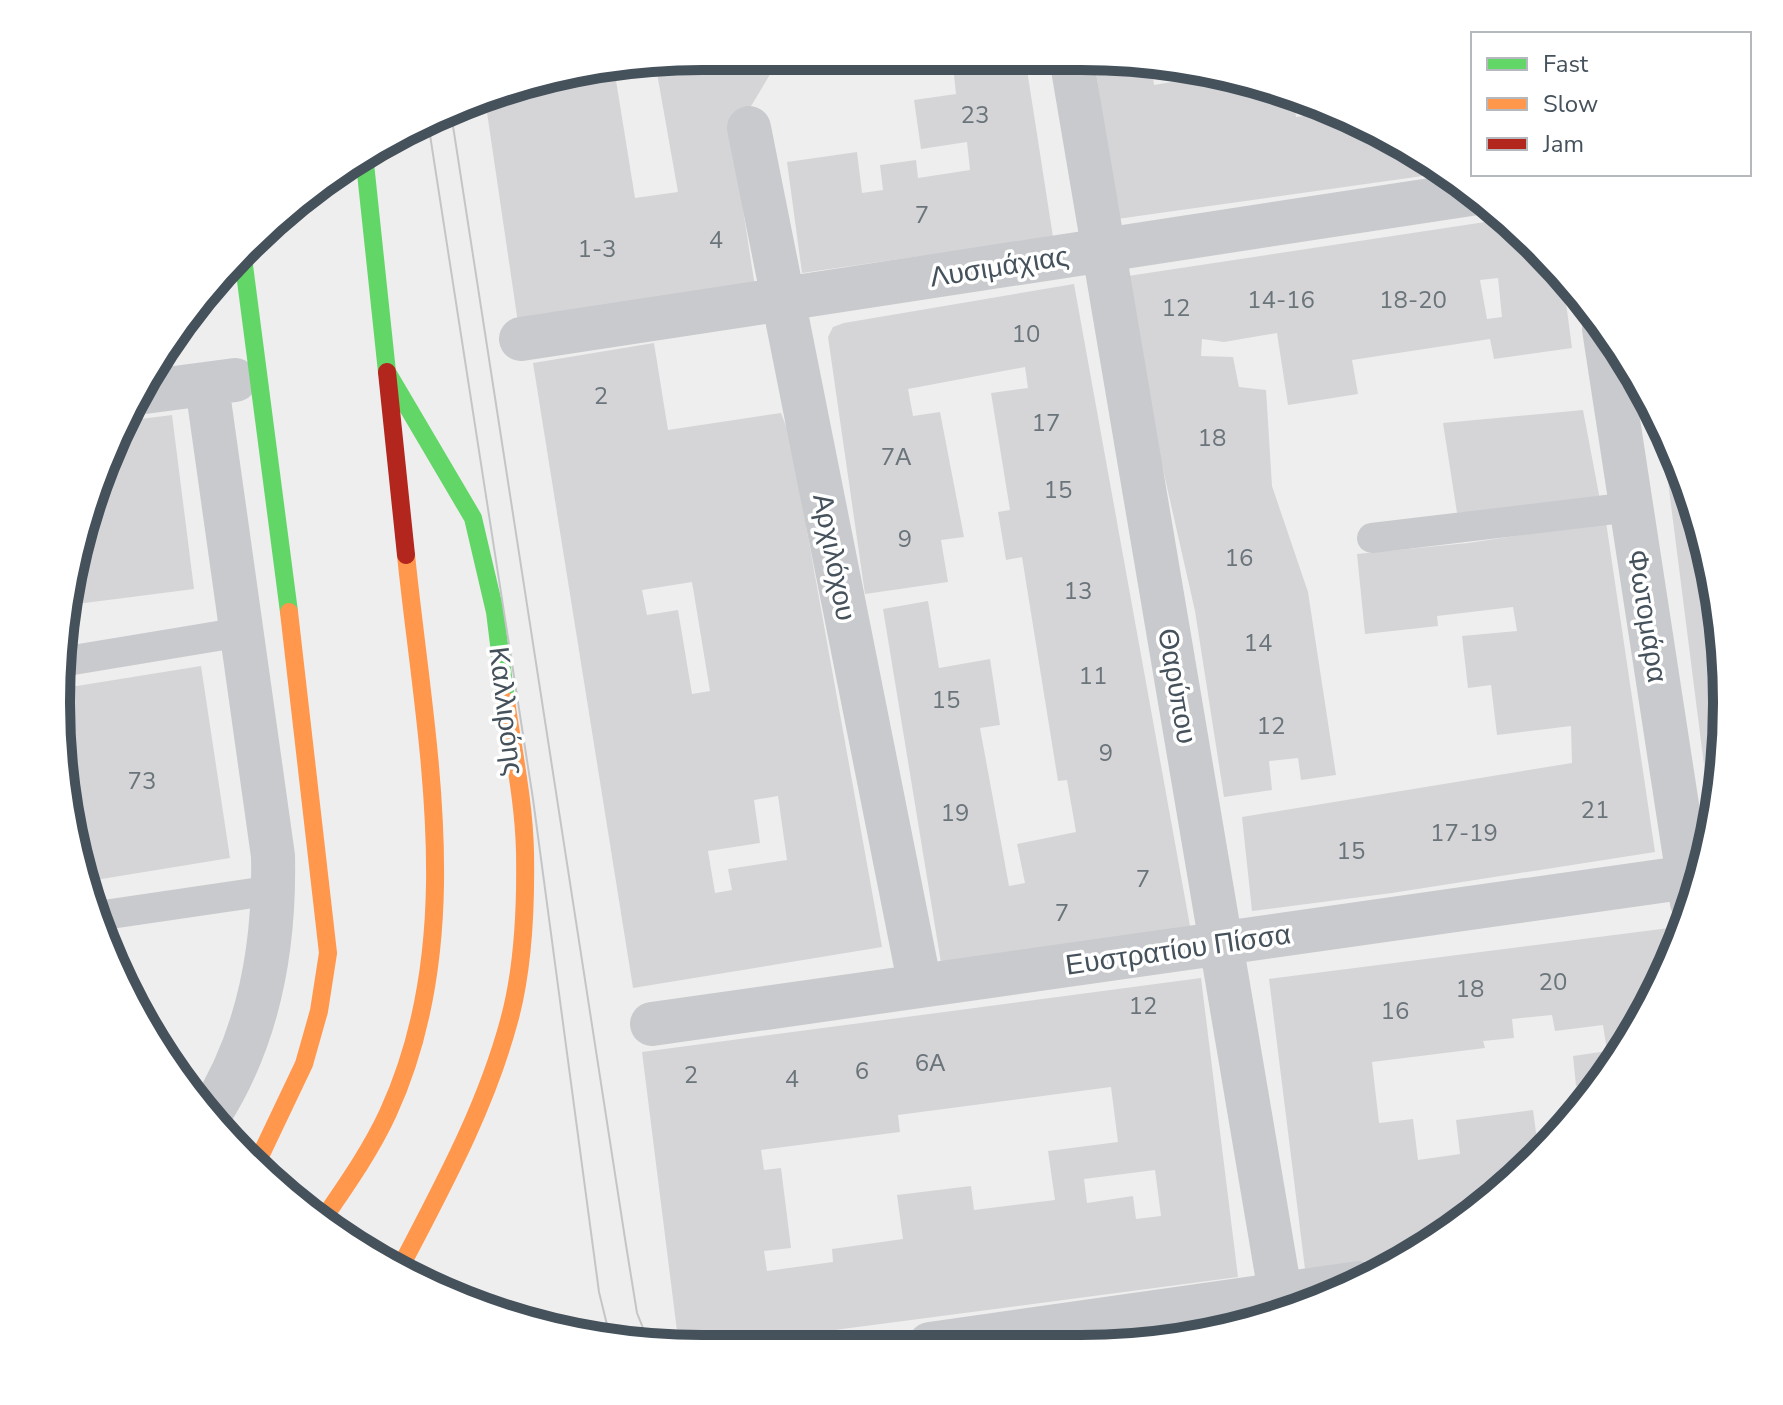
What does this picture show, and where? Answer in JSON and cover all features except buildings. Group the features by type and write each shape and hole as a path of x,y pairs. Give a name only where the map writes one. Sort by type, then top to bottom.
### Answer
{"main road":[{"name":"Καλλιρόης","path":"365,168 387,372 473,518 495,612 525,849 522,940 510,1018 488,1088 462,1149 404,1260"},
{"path":"244,267 300,700 328,953 324,994 311,1048 289,1108 261,1156"},
{"path":"328,1212 372,1144 406,1065 427,998 437,930 438,862 387,372"}],"street":[{"name":"Θαρύπου","path":"1073,70 1282,1302"},
{"name":"Αρχιλόχου","path":"749,128 920,986"},
{"name":"Λυσιμάχιας","path":"521,339 1459,196"},
{"name":"Φωτομάρα","path":"1608,354 1691,864"},
{"path":"152,391 207,386 257,375"},
{"path":"207,386 273,856 274,890 265,971 249,1037 229,1084 215,1106"},
{"name":"Ευστρατίου Πίσσα","path":"652,1024 1221,943 1685,886"},
{"path":"1009,1335 1269,1305"}],"lane":[{"path":"1372,538 1631,507"},
{"path":"71,660 242,632"},
{"path":"107,915 274,890"}],"tram line":[{"path":"452,122 626,1245 637,1313 645,1332"},
{"path":"430,132 533,799 599,1292 608,1328"}],"traffic: fast":[{"path":"365,168 387,372 473,518 495,612 506,701"},
{"path":"244,267 289,612"}],"traffic: slow":[{"path":"328,1212 388,1113 413,1046 428,978 434,908 434,837 423,695 406,555"},
{"path":"261,1155 304,1064 319,1011 328,953 289,612"},
{"path":"404,1260 475,1118 499,1054 518,980 523,937 525,852 506,701"}],"traffic: jam":[{"path":"387,372 406,555"}]}
